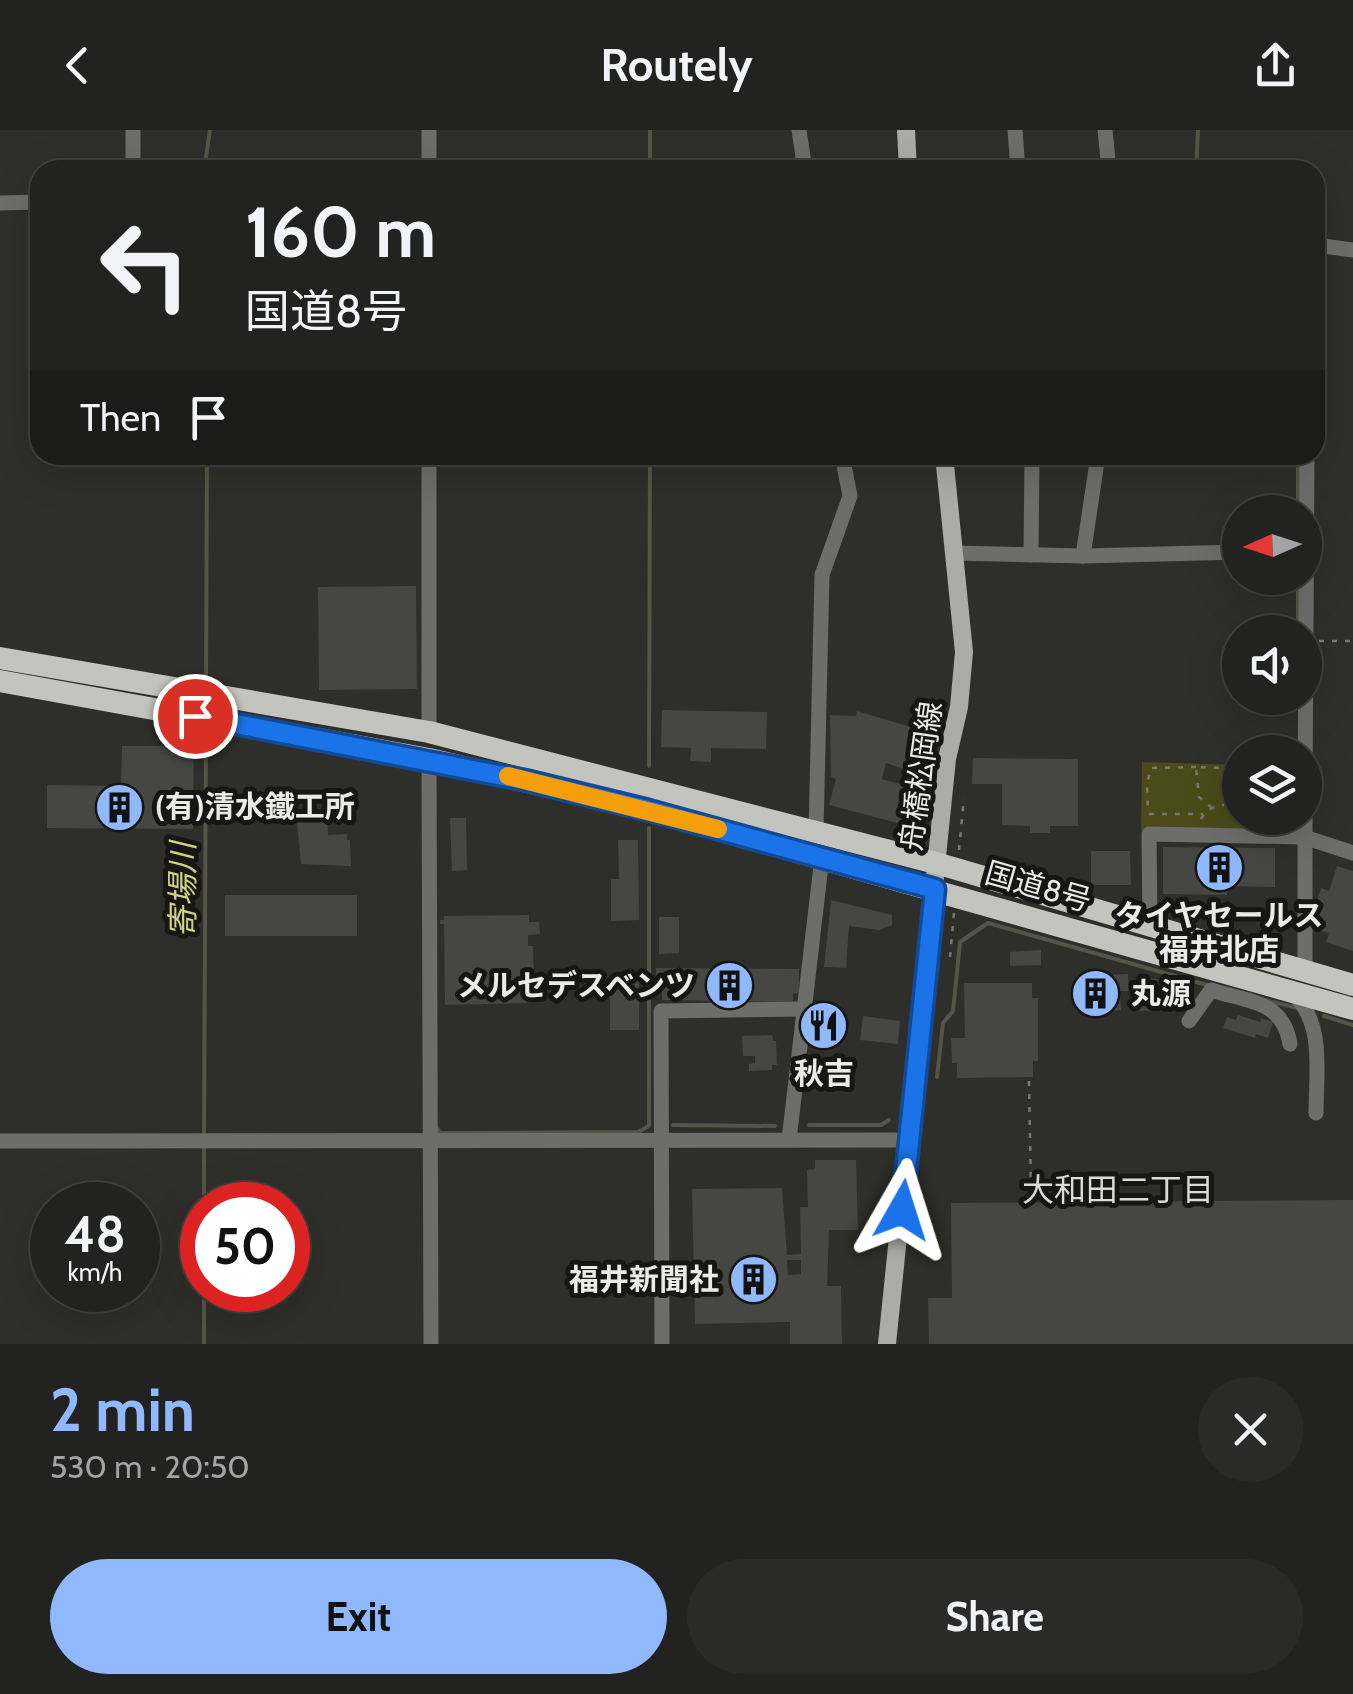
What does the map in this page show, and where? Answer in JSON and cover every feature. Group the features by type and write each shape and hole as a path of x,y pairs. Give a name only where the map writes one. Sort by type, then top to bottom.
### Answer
{"highway":[{"name":"国道8号","path":"0,658 429,732 936,863 1353,985"},
{"name":"国道8号","path":"0,680 430,759 648,810 1353,1009"}],"main road":[{"path":"906,130 908,160"},
{"name":"舟橋松岡線","path":"887,1344 947,759 960,707 964,652 945,465"}],"street":[{"path":"132,160 133,130"},
{"path":"429,130 429,160"},
{"path":"799,130 804,160"},
{"path":"1015,130 1017,160"},
{"path":"1105,130 1108,160"},
{"path":"0,202 30,202"},
{"path":"1325,246 1353,250"},
{"path":"429,465 429,732"},
{"path":"816,832 822,576 850,496 844,465"},
{"path":"1031,555 1032,465"},
{"path":"1083,556 1097,465"},
{"path":"1307,465 1307,495"},
{"path":"955,553 1083,556 1222,552"},
{"path":"430,759 431,1344"},
{"path":"1150,925 1149,834 1304,836 1353,853"},
{"path":"1304,836 1305,970"},
{"path":"790,1140 822,857"},
{"path":"1190,1020 1211,990 1276,1010 1287,1026 1290,1044"},
{"path":"1290,991 1303,1002 1316,1034 1316,1113"},
{"path":"662,1344 661,1011 804,1009"},
{"path":"0,1141 909,1140"}],"path":[{"path":"1322,641 1353,641"},
{"path":"1196,767 1199,797 1212,808"},
{"path":"1203,814 1150,814 1147,784 1151,768 1222,768"},
{"path":"1198,824 1203,814 1222,806"},
{"path":"1030,1081 1031,1189"}],"shaded area":[{"path":"1142,762 1222,764 1222,832 1141,830"}],"building":[{"path":"416,586 417,689 319,690 318,587"},
{"path":"662,710 767,712 766,749 711,748 711,762 690,761 691,748 661,747"},
{"path":"857,711 914,728 904,769 886,763 882,779 911,787 901,824 829,805 836,779 831,777 830,715 856,716"},
{"name":"(有)清水鐵工所","path":"122,746 194,746 193,829 47,828 47,785 121,786"},
{"path":"973,758 1078,759 1078,826 1050,826 1050,833 1030,833 1030,826 1002,825 1002,784 972,784"},
{"path":"296,813 327,813 328,835 347,834 350,840 351,866 301,864"},
{"path":"450,818 466,818 467,870 452,871"},
{"path":"618,840 638,840 639,920 611,921 611,879 619,879"},
{"name":"タイヤセールス 福井北店","path":"1163,847 1275,848 1275,887 1227,886 1227,895 1163,894"},
{"path":"1091,851 1130,851 1131,885 1091,885"},
{"path":"1337,866 1353,871 1353,951 1326,942 1329,933 1314,929 1319,912 1314,910 1321,888 1329,891"},
{"path":"225,895 357,895 357,936 225,936"},
{"path":"831,900 892,915 892,925 879,930 849,926 846,968 824,967"},
{"path":"529,915 529,922 539,922 540,934 528,935 528,946 533,946 534,989 527,989 527,1003 445,1005 444,924 440,920 444,916"},
{"path":"659,917 679,917 679,953 659,954"},
{"path":"1041,950 1041,965 1010,966 1010,952"},
{"name":"メルセデスベンツ","path":"656,968 799,969 799,992 793,994 793,1002 662,1000 662,981 656,980"},
{"path":"1128,974 1129,991 1120,991 1121,1010 1089,1012 1087,976"},
{"path":"610,979 639,979 639,1030 610,1030"},
{"path":"1160,979 1160,985 1177,984 1178,1002 1159,1003 1160,1010 1140,1011 1138,980"},
{"path":"964,983 1032,983 1032,998 1038,998 1038,1061 1033,1061 1033,1077 957,1078 951,1038 965,1038"},
{"path":"814,1015 843,1018 841,1035 811,1032"},
{"path":"1238,1015 1273,1022 1268,1038 1223,1028 1227,1017 1236,1020"},
{"path":"863,1016 900,1021 898,1044 860,1040"},
{"path":"772,1035 777,1065 772,1065 772,1070 749,1071 755,1056 743,1056 742,1036"},
{"path":"813,1036 834,1039 833,1046 812,1044"},
{"path":"815,1160 856,1160 858,1230 829,1230 827,1286 841,1286 842,1344 790,1344 790,1322 695,1324 692,1189 782,1188 787,1255 801,1254 800,1207 808,1207 807,1170 815,1169","holes":["787,1260 801,1260 801,1274 788,1275"]},
{"path":"1353,1200 1353,1344 929,1344 928,1298 952,1298 951,1203"}],"waterway":[{"name":"寄場川","path":"206,160 210,130"},
{"path":"650,130 650,160"},
{"path":"1196,160 1198,130"},
{"name":"寄場川","path":"206,685 207,465"},
{"path":"649,766 650,465"},
{"path":"1298,465 1298,495"},
{"path":"1298,595 1298,615"},
{"name":"寄場川","path":"204,1135 206,725"},
{"path":"437,1128 440,1133 638,1132 649,1126 649,828"},
{"path":"937,1077 943,1023 953,1011 960,942 988,923 1207,985"},
{"path":"1265,1000 1297,1008"},
{"path":"1324,1016 1353,1025"},
{"path":"809,1125 881,1125 889,1120"},
{"path":"673,1125 775,1126"},
{"name":"寄場川","path":"204,1145 204,1182"},
{"name":"寄場川","path":"204,1312 204,1344"}],"slow traffic":[{"path":"508,776 718,829"}],"place":[{"name":"(有)清水鐵工所","path":"120,807"},
{"name":"タイヤセールス 福井北店","path":"1219,867"},
{"name":"メルセデスベンツ","path":"730,986"},
{"name":"丸源","path":"1096,994"},
{"name":"秋吉","path":"824,1025"},
{"name":"福井新聞社","path":"754,1280"}],"district":[{"name":"大和田二丁目","path":"1118,1190"}],"route":[{"path":"195,716 524,780 935,889 902,1210"}]}
